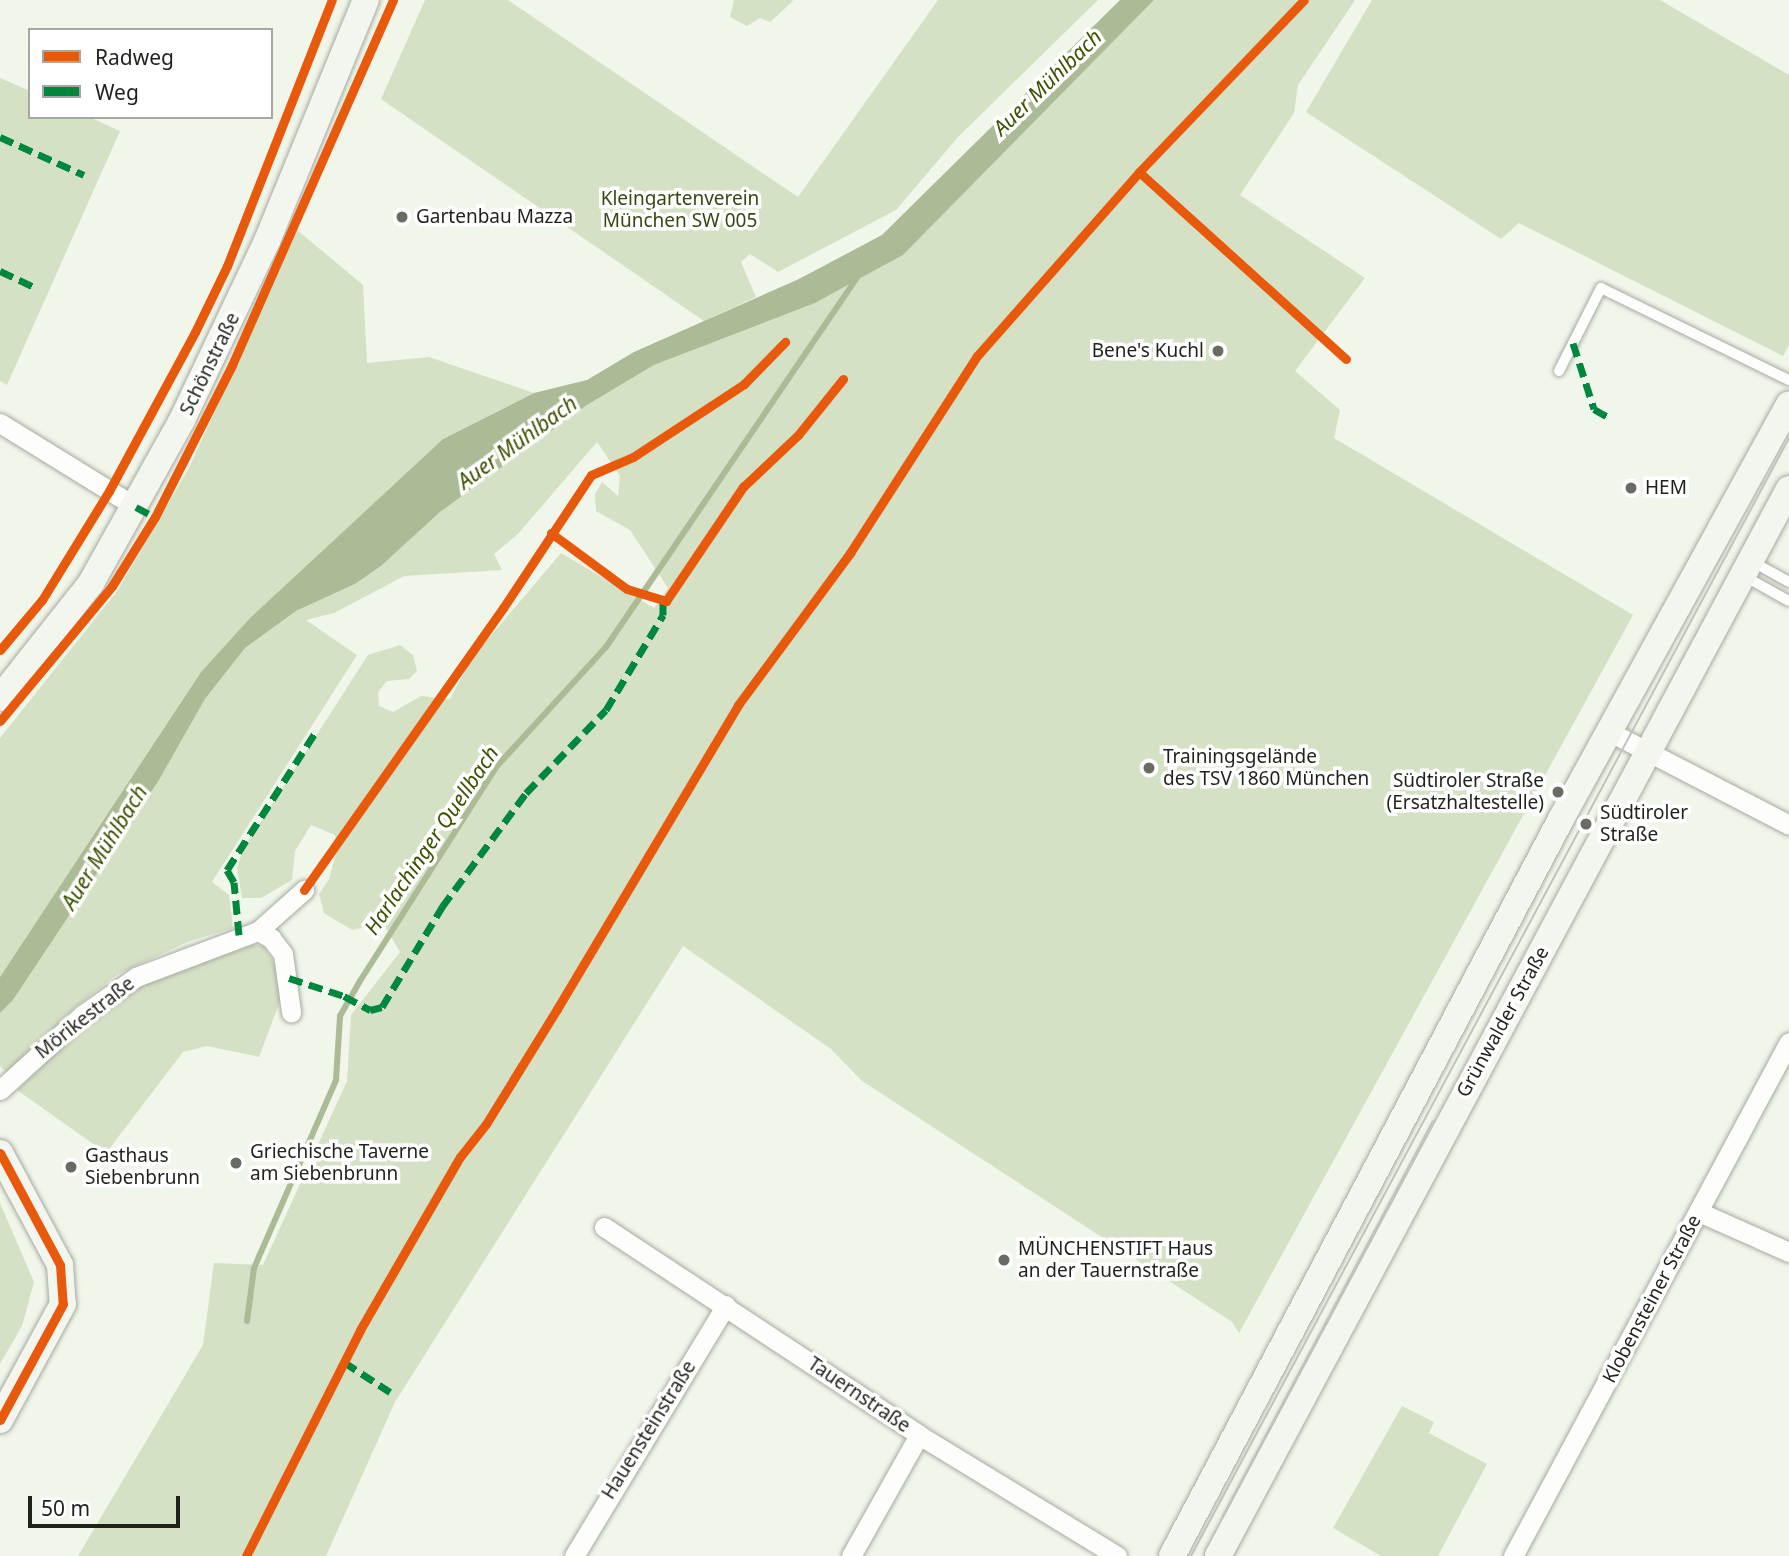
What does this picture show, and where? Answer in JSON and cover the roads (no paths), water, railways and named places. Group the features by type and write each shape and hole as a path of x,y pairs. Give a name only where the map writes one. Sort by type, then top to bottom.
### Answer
{"main road":[{"name":"Schönstraße","path":"0,698 92,583 136,507 228,328 366,0"},
{"path":"1172,1556 1608,732 1789,405"},
{"name":"Grünwalder Straße","path":"1219,1556 1789,489"},
{"path":"0,1153 60,1265 63,1304 0,1420"}],"street":[{"path":"0,423 136,507"},
{"path":"1608,732 1789,825"},
{"name":"Mörikestraße","path":"0,1090 82,1015 136,977 258,932 304,890"},
{"path":"258,932 271,938 283,954 291,1012"},
{"name":"Klobensteiner Straße","path":"1513,1556 1789,1042"},
{"path":"1699,1212 1789,1252"},
{"name":"Tauernstraße","path":"604,1227 726,1305 919,1435 1117,1556"},
{"name":"Hauensteinstraße","path":"573,1556 726,1305"},
{"path":"851,1556 919,1435"}],"lane":[{"path":"1559,371 1601,288 1789,380"},
{"path":"1747,568 1789,582"},
{"path":"1747,568 1789,601"}],"water":[{"name":"Auer Mühlbach","path":"1120,0 1154,0 903,255 815,303 654,365 587,405 440,512 381,566 355,584 296,611 245,648 205,699 159,780 13,1000 0,1013 0,977 201,672 250,618 443,439 534,393 587,380 634,352 799,279 882,235"}],"waterway":[{"name":"Harlachinger Quellbach","path":"247,1321 254,1268 336,1080 340,1016 360,981 497,766 606,647 857,278"}],"tram line":[{"path":"1191,1556 1789,438"},
{"path":"1223,1516 1433,1121"}],"place":[{"name":"Gartenbau Mazza","path":"402,217"},
{"name":"Bene's Kuchl","path":"1218,351"},
{"name":"HEM","path":"1631,488"},
{"name":"Trainingsgelände des TSV 1860 München","path":"1149,768"},
{"name":"Südtiroler Straße (Ersatzhaltestelle)","path":"1558,792"},
{"name":"Südtiroler Straße","path":"1586,824"},
{"name":"Griechische Taverne am Siebenbrunn","path":"236,1163"},
{"name":"Gasthaus Siebenbrunn","path":"71,1167"},
{"name":"MÜNCHENSTIFT Haus an der Tauernstraße","path":"1004,1260"}],"park label":[{"name":"Kleingartenverein München SW 005","path":"680,210"}]}
